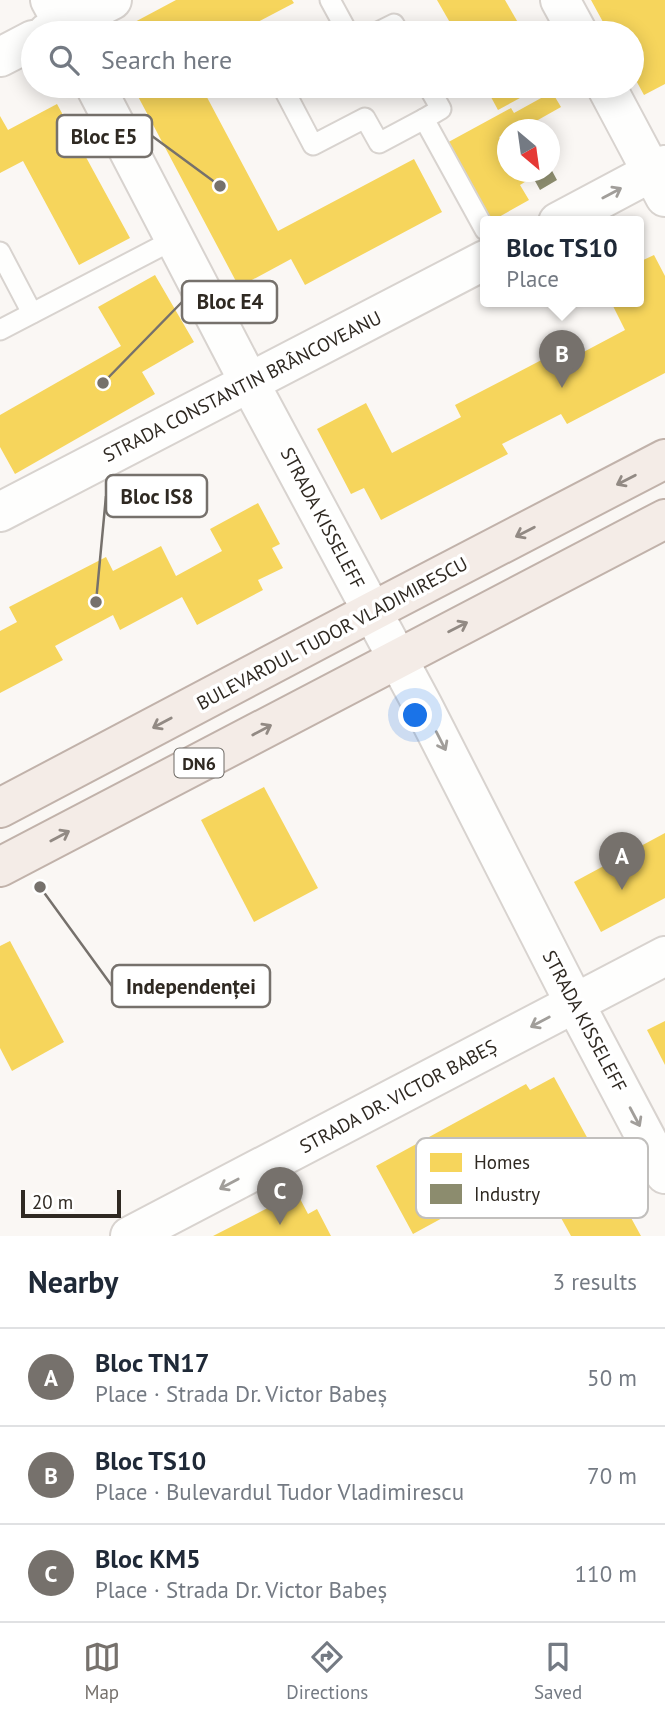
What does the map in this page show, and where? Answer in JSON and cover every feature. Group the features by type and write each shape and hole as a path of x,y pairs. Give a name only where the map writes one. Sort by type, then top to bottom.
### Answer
{"main road":[{"name":"BULEVARDUL TUDOR VLADIMIRESCU","path":"0,808 665,459"},
{"name":"DN6","path":"0,867 665,519"}],"street":[{"path":"64,21 112,0"},
{"path":"560,0 571,21"},
{"path":"0,57 21,44"},
{"name":"STRADA KISSELEFF","path":"101,98 249,382 423,706 646,1138"},
{"path":"572,216 661,178 613,98"},
{"name":"STRADA CONSTANTIN BRÂNCOVEANU","path":"0,512 480,263"},
{"name":"STRADA DR. VICTOR BABEȘ","path":"130,1236 665,956"},
{"name":"STRADA KISSELEFF","path":"648,1142 665,1174"}],"lane":[{"path":"330,0 341,21"},
{"path":"288,98 313,145 365,118 379,142 441,109 435,98"},
{"path":"424,118 480,221"},
{"path":"0,330 175,239"},
{"path":"0,252 32,313"}],"building: Homes":[{"path":"176,0 292,0 294,3 260,21 137,21"},
{"path":"437,0 505,0 517,21 449,21"},
{"path":"591,0 665,0 665,84 644,95 644,21 602,21"},
{"path":"139,98 207,98 278,231 414,159 442,212 305,285 291,259 239,287"},
{"path":"492,98 520,98 498,110"},
{"path":"541,98 556,98 561,107 540,119 497,119 497,182 525,182 520,185 529,200 501,216 486,216 443,145 511,108 514,113"},
{"path":"57,104 130,238 79,265 23,161 0,173 0,116 8,130"},
{"path":"654,255 665,276 665,373 567,424 561,414 502,444 508,454 381,520 364,488 351,494 317,429 366,403 392,453 461,417 455,405 553,354 559,365 625,330 614,307 644,307 644,260"},
{"path":"155,275 194,342 142,372 155,394 15,474 0,447 0,415 121,346 98,307"},
{"path":"258,503 280,544 272,548 283,568 258,580 263,590 197,625 182,597 120,630 113,615 55,646 63,660 0,693 0,631 17,622 9,607 106,557 113,571 161,546 176,576 222,551 210,529"},
{"path":"264,787 318,888 254,922 201,820"},
{"path":"665,833 665,898 601,932 574,882"},
{"path":"10,941 64,1042 12,1071 0,1048 0,946"},
{"path":"665,1021 665,1065 647,1030"},
{"path":"554,1077 587,1138 427,1138 526,1084 530,1090"},
{"path":"416,1144 416,1218 442,1218 413,1234 376,1166"},
{"path":"297,1193 308,1214 317,1209 331,1236 213,1236"},
{"path":"561,1218 631,1218 641,1236 571,1236"}],"building: Industry":[{"path":"536,182 554,182 540,190"}],"place":[{"name":"Bloc E5","path":"220,186"},
{"name":"Bloc E4","path":"103,383"},
{"name":"Bloc TS10","path":"562,388"},
{"name":"Bloc IS8","path":"96,602"},
{"name":"Independenței","path":"40,887"},
{"name":"Bloc TN17","path":"622,890"},
{"name":"Bloc KM5","path":"280,1225"}]}
